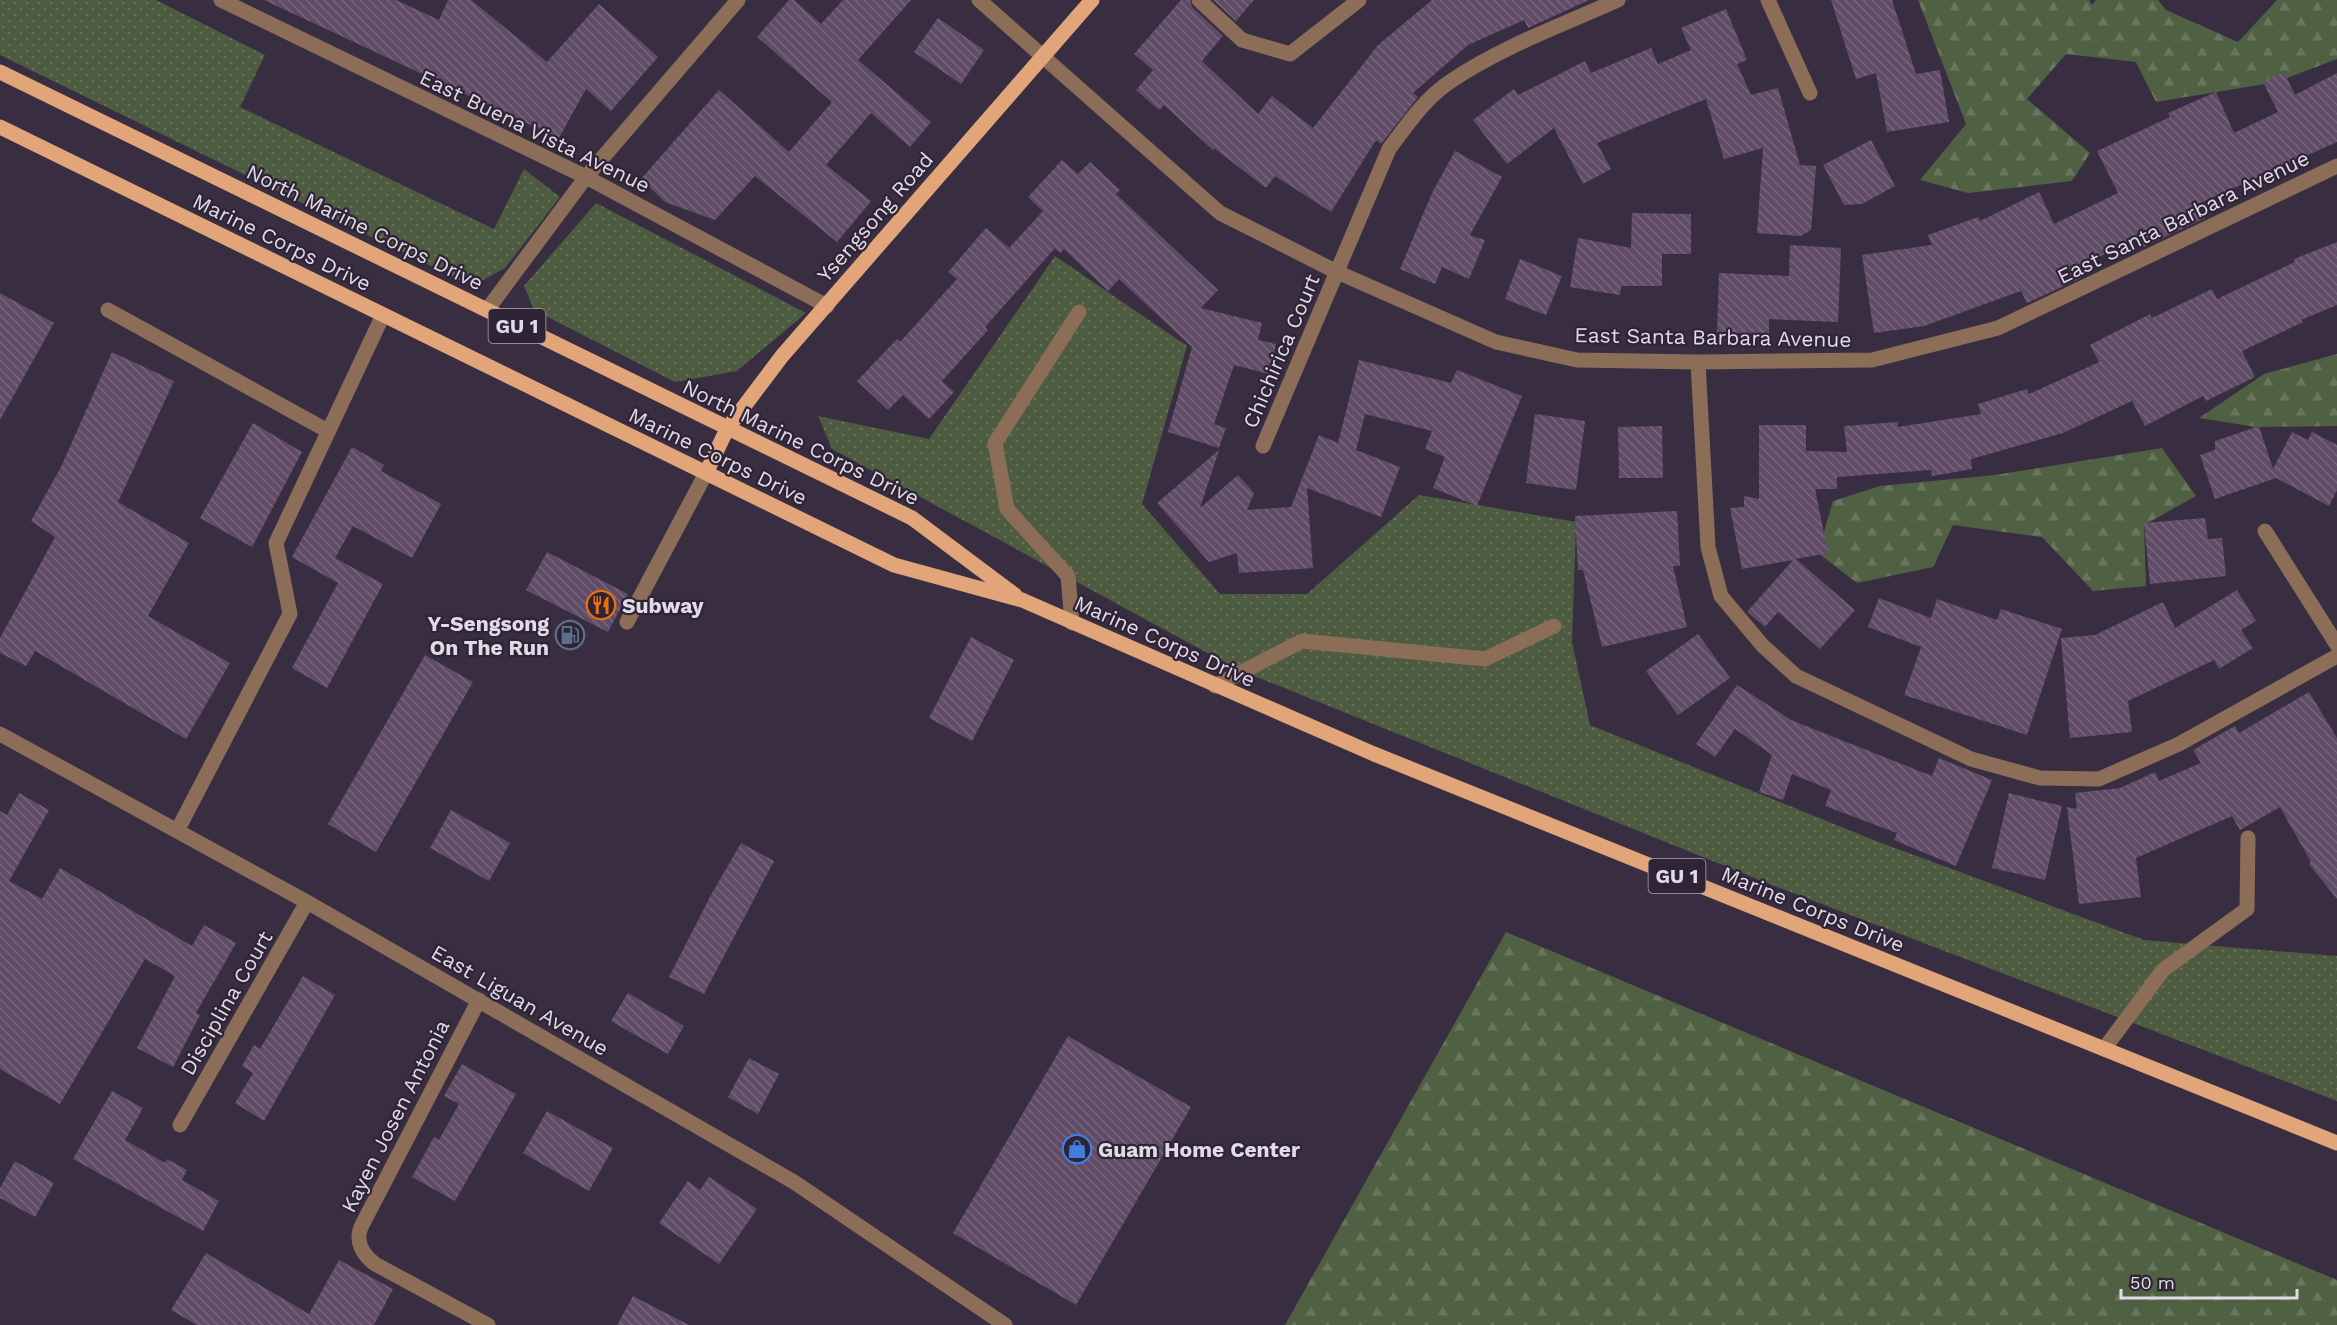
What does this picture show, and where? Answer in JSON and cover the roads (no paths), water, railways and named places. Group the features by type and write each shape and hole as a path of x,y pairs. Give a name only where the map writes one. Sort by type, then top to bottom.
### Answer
{"main road":[{"name":"Ysengsong Road","path":"705,473 727,429 782,356 1092,0"},
{"name":"North Marine Corps Drive","path":"0,72 912,518 1022,600"},
{"name":"Marine Corps Drive","path":"0,127 894,565 1022,600 1374,754 2337,1143"}],"street":[{"name":"East Buena Vista Avenue","path":"221,0 586,177 827,306"},
{"path":"487,310 586,177 738,0"},
{"name":"East Santa Barbara Avenue","path":"979,0 1220,213 1337,272 1496,342 1577,360 1698,363 1872,360 1998,328 2337,166"},
{"path":"1199,0 1242,40 1290,54 1359,0"},
{"name":"Chichirica Court","path":"1263,446 1389,149 1415,113 1449,82 1492,57 1618,0"},
{"path":"1768,0 1810,93"},
{"path":"108,310 328,431"},
{"path":"1072,623 1068,576 1007,509 995,443 1079,312"},
{"path":"177,831 290,614 276,543 383,315"},
{"path":"1698,363 1708,547 1722,596 1763,646 1796,676 1971,759 2040,778 2099,779 2179,744 2337,656"},
{"path":"627,622 705,473"},
{"path":"2265,531 2337,645"},
{"path":"1215,686 1302,641 1485,659 1554,626"},
{"name":"East Liguan Avenue","path":"0,734 308,902 794,1182 1005,1325"},
{"path":"2104,1049 2163,970 2247,909 2248,838"},
{"name":"Disciplina Court","path":"180,1125 308,902"},
{"name":"Kayen Josen Antonia","path":"479,1000 361,1227 358,1237 364,1252 375,1264 488,1325"}],"place":[{"name":"Subway","path":"601,605"},
{"name":"Y-Sengsong On The Run","path":"570,635"},
{"name":"Guam Home Center","path":"1077,1149"}]}
